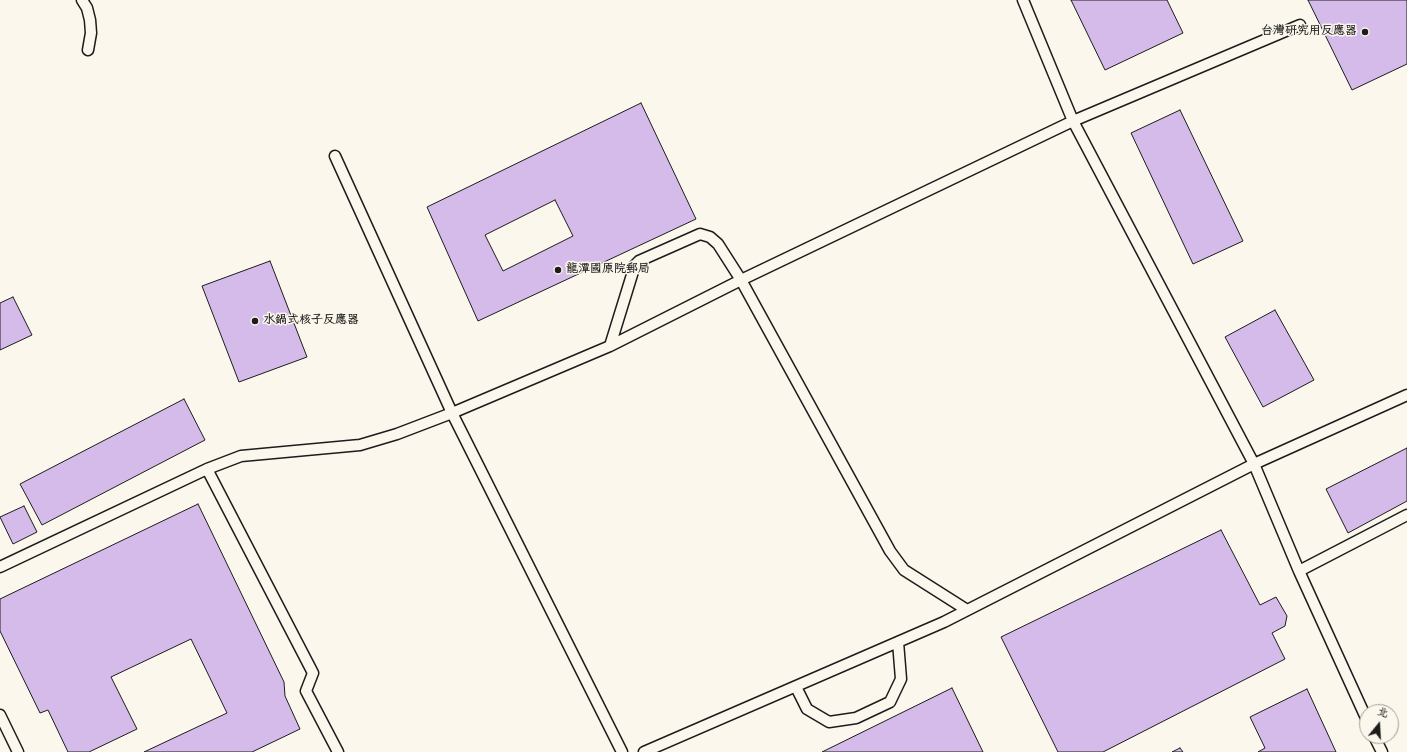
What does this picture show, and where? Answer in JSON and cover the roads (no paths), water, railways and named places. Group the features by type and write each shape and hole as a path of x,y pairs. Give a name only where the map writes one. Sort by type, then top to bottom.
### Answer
{"lane":[{"path":"82,0 87,8 90,20 91,33 88,50"},
{"path":"1024,0 1073,121 1254,464 1299,570 1360,704"},
{"path":"0,567 207,469 241,456 360,445 397,434 452,413 610,346 741,280 1073,121 1300,24"},
{"path":"335,156 452,413 622,752"},
{"path":"610,346 635,265 640,261 700,234 710,237 718,244 741,280 890,551 904,570 967,610"},
{"path":"644,752 944,622 1254,464 1407,396"},
{"path":"207,469 312,673 306,691 338,752"},
{"path":"1299,570 1407,515"},
{"path":"796,686 807,709 829,722 856,718 890,702 901,679 898,642"},
{"path":"0,715 18,752"}],"place":[{"name":"台灣研究用反應器","path":"1365,32"},
{"name":"龍潭國原院郵局","path":"558,270"},
{"name":"水鍋式核子反應器","path":"255,321"}]}
